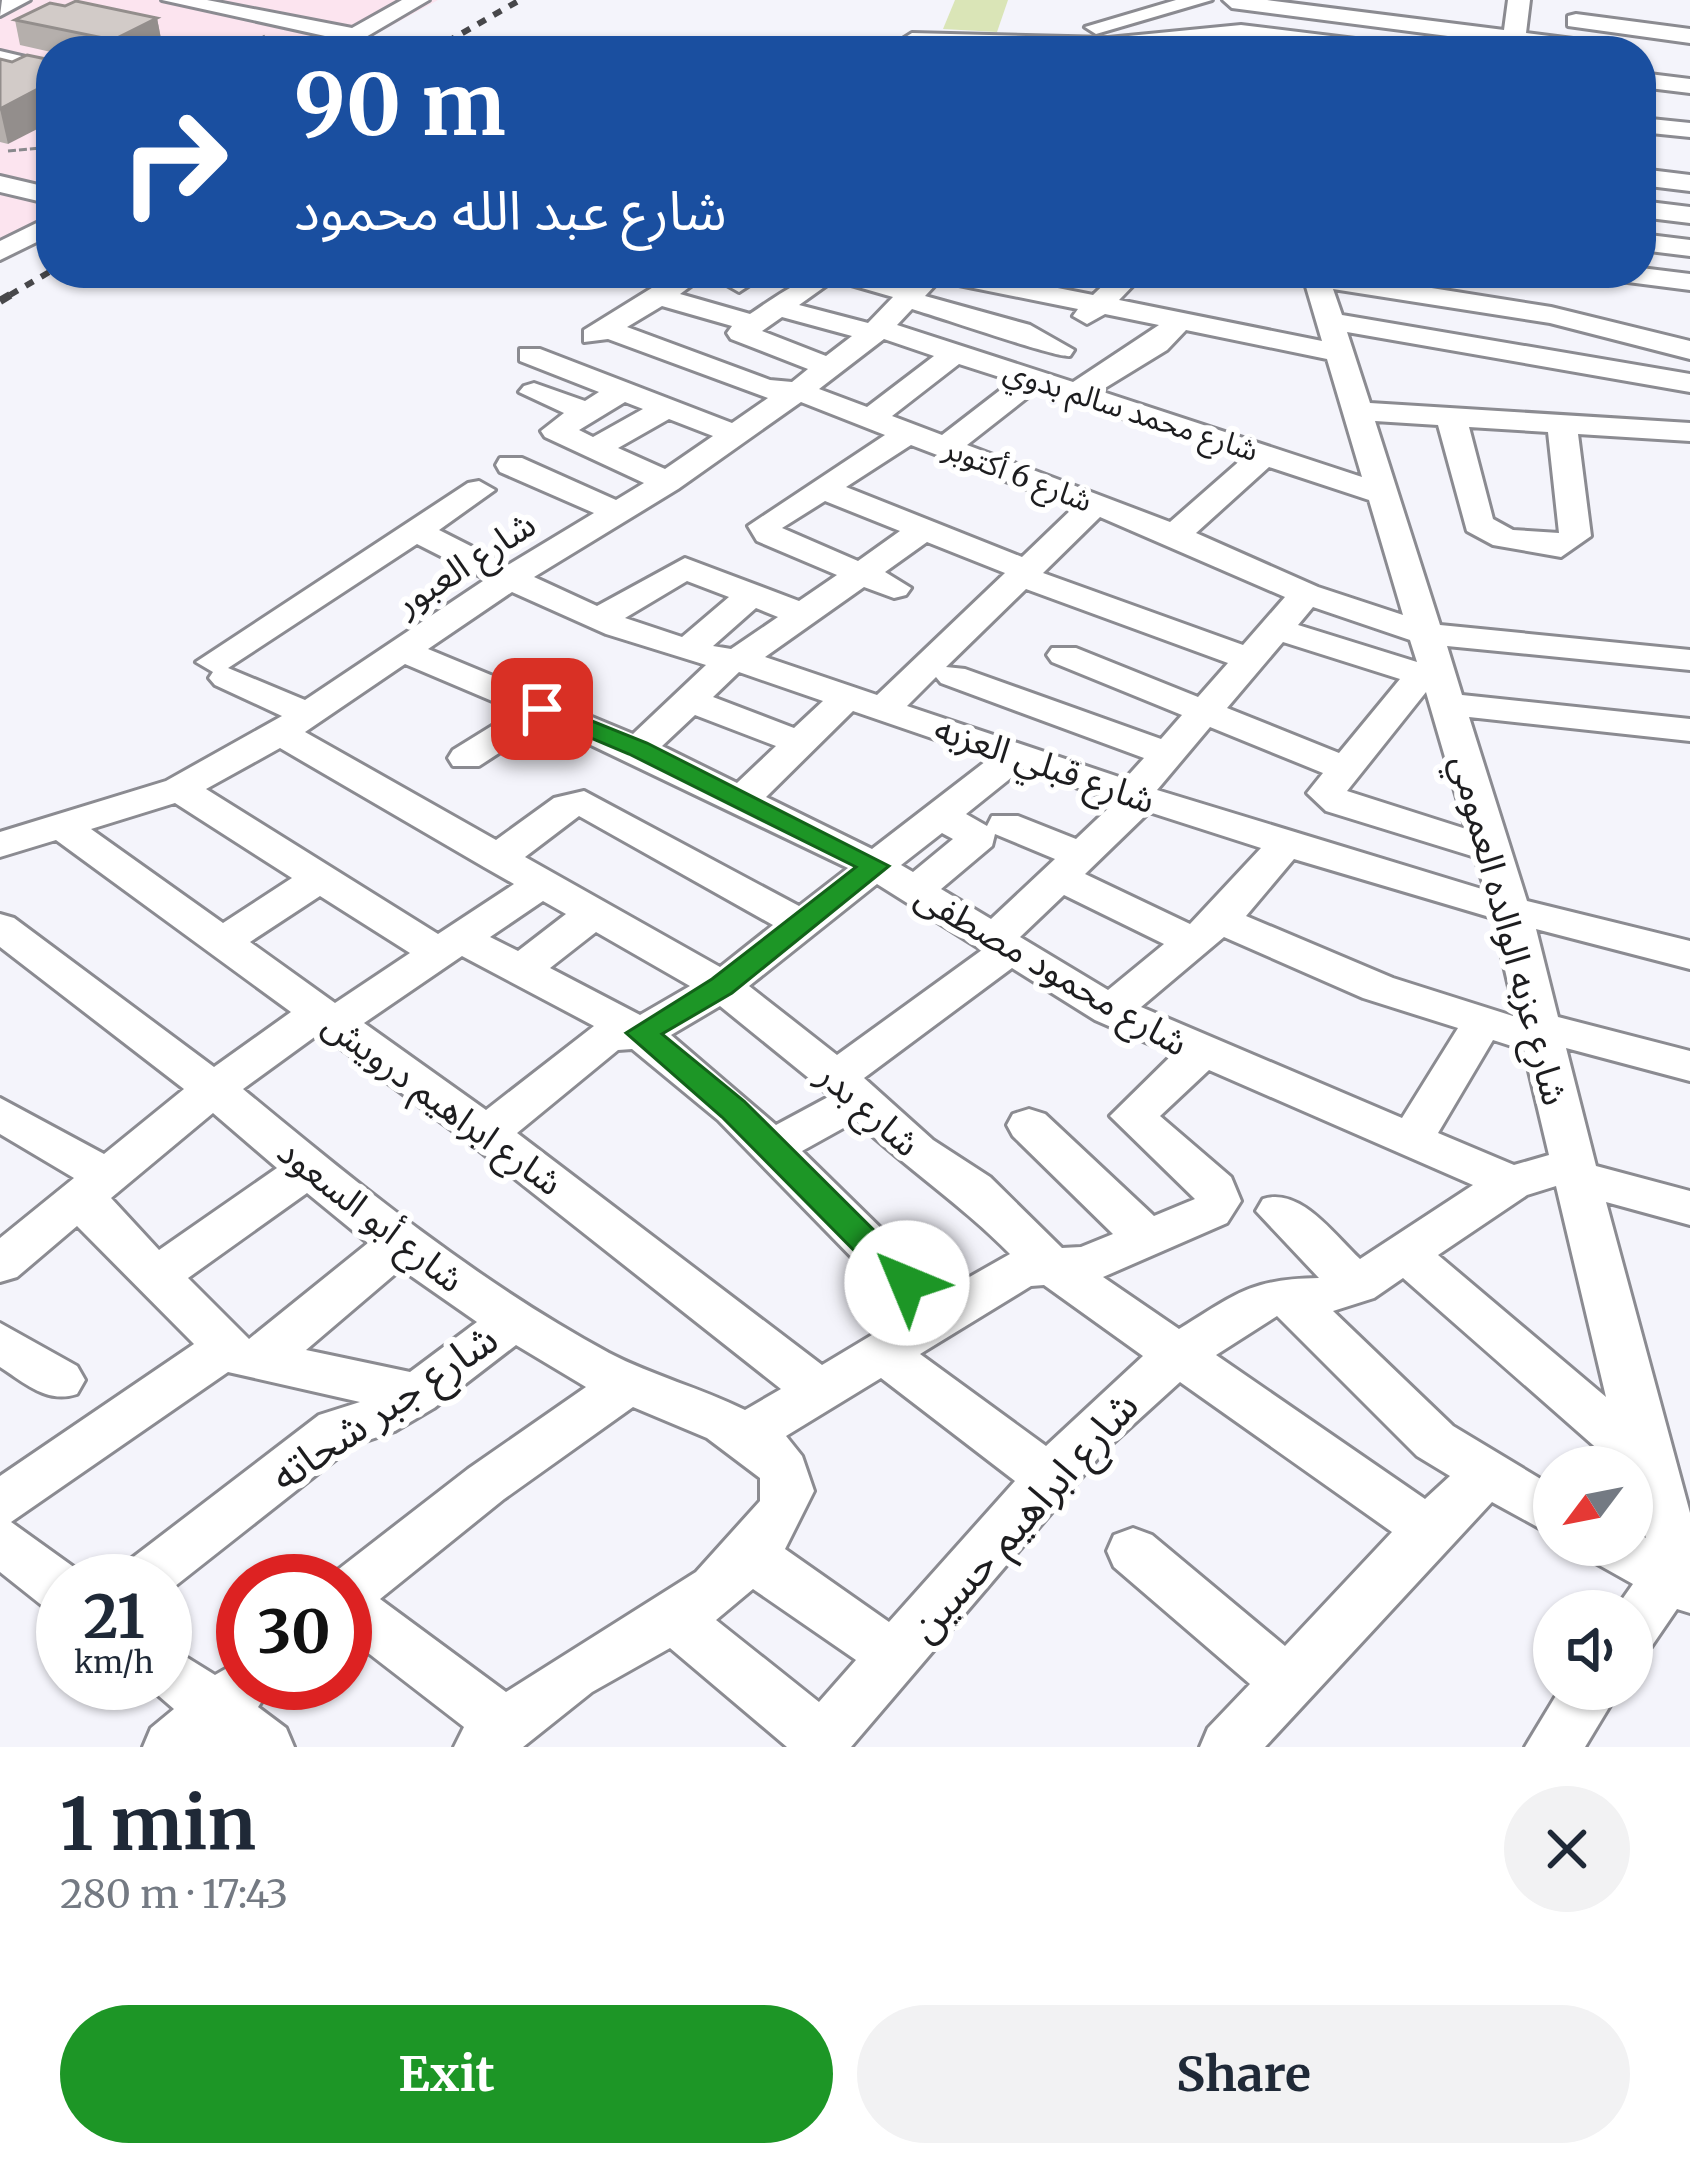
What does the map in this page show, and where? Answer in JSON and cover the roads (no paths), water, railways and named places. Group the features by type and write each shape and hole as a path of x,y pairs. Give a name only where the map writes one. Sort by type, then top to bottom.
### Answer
{"street":[{"path":"0,8 20,0"},
{"path":"173,0 352,36"},
{"path":"226,0 355,36"},
{"path":"1059,36 1201,0"},
{"path":"1595,0 1690,12"},
{"path":"1242,36 1232,1 1456,36"},
{"path":"366,36 427,5"},
{"path":"1527,12 1690,36"},
{"path":"1656,57 1690,61"},
{"path":"0,58 36,69"},
{"path":"0,71 36,73"},
{"path":"1656,82 1690,86"},
{"path":"1656,104 1690,108"},
{"path":"1656,127 1690,130"},
{"path":"1656,153 1690,156"},
{"path":"1656,179 1690,182"},
{"path":"0,184 36,201"},
{"path":"0,198 36,205"},
{"path":"1656,211 1690,215"},
{"path":"0,228 36,212"},
{"path":"0,252 36,218"},
{"path":"1656,244 1690,248"},
{"path":"1656,278 1690,282"},
{"path":"658,296 671,288"},
{"path":"804,288 742,330 746,338 830,368"},
{"path":"916,288 1060,350"},
{"name":"شارع العبور","path":"0,845 179,789 295,724 509,578 736,435 830,368 916,288"},
{"path":"1016,288 1179,321 1471,345 1690,383"},
{"path":"946,447 1025,376 1117,308 1123,288"},
{"name":"شارع عزبه الوالده العمومي","path":"1320,288 1434,673 1512,915 1643,1446"},
{"path":"1390,288 1558,317 1690,350"},
{"path":"1549,358 1560,288"},
{"name":"شارع محمد سالم بدوي","path":"658,296 876,330 1076,393 1161,408 1264,455 1383,494"},
{"name":"شارع 6 أكتوبر","path":"658,296 600,333 766,389 798,391 1175,535 1306,594 1434,673"},
{"path":"1471,345 1486,305"},
{"path":"1077,322 1117,308"},
{"path":"1076,393 1156,344 1179,321"},
{"path":"871,418 955,353"},
{"path":"530,355 736,435"},
{"path":"622,391 556,431 667,482"},
{"path":"535,392 586,411"},
{"path":"593,449 667,408"},
{"path":"1358,411 1690,432"},
{"path":"1451,417 1478,524 1504,538 1561,547 1575,536 1562,424"},
{"path":"878,581 764,529 909,433"},
{"path":"1175,535 1264,455"},
{"path":"511,465 618,512"},
{"path":"821,488 1024,573 1072,627 1203,712 1342,768"},
{"path":"415,531 479,490"},
{"path":"742,800 800,743 865,703 1024,573 1096,504"},
{"path":"638,748 734,661 786,623 878,581 924,529"},
{"name":"شارع قبلي العزبه","path":"415,531 509,578 689,649 865,703 1284,846 1512,915 1690,955"},
{"name":"شارع بدر","path":"415,531 220,670 498,858 722,986 848,1088 934,1166 974,1189 1050,1265 1428,1529"},
{"path":"602,617 682,568 806,616"},
{"path":"689,649 752,594"},
{"path":"771,1148 848,1088 1002,944 1138,796 1167,754 1306,594"},
{"path":"1072,627 1250,658"},
{"path":"1276,629 1434,673 1690,730"},
{"name":"شارع محمود مصطفى","path":"404,651 638,748 875,866 1110,1010 1511,1183"},
{"path":"1492,849 1334,800 1325,788 1434,673 1542,663 1637,670 1690,659"},
{"path":"953,676 1167,754"},
{"path":"689,700 800,743"},
{"path":"466,758 542,709"},
{"path":"487,1132 607,1037 641,1033 722,986 1018,754"},
{"path":"179,789 320,878 449,946 521,970 641,1033 771,1148 940,1317"},
{"path":"498,858 567,806 584,803 801,924"},
{"path":"915,891 978,837 940,815"},
{"name":"شارع ابراهيم درويش","path":"59,824 487,1132 820,1391"},
{"path":"1004,824 1070,867 1207,931 1388,974 1482,1024 1690,1066"},
{"path":"1110,1010 1207,931 1284,846"},
{"path":"222,942 320,878"},
{"path":"0,1264 213,1089 449,946 542,883"},
{"path":"521,970 594,913"},
{"name":"شارع أبو السعود","path":"3,933 213,1089 399,1244 513,1321 627,1384 687,1403 758,1446"},
{"path":"1412,1138 1482,1024"},
{"path":"372,1625 494,1736 605,1656 677,1621 752,1556 788,1494 788,1480 758,1446 820,1391 1022,1268 1086,1265 1204,1215 1218,1201 1216,1189 1132,1116 1201,1053"},
{"path":"0,1114 98,1171 100,1179 88,1198 92,1211 242,1355 417,1394"},
{"path":"1029,1125 1148,1239"},
{"path":"155,1276 308,1169"},
{"path":"1574,1171 1690,1208"},
{"name":"شارع ابراهيم حسين","path":"818,1743 1086,1436 1178,1354 1256,1303 1285,1294 1322,1296 1357,1285 1511,1183 1574,1171"},
{"path":"1279,1211 1357,1285"},
{"path":"0,1504 242,1355 399,1244"},
{"path":"1405,1253 1628,1446"},
{"path":"1285,1294 1435,1441 1533,1502"},
{"name":"شارع جبر شحاته","path":"177,1554 337,1430 417,1394 513,1321"},
{"path":"0,1342 60,1380"},
{"path":"882,1352 1050,1478"},
{"path":"372,1578 486,1484 627,1384"},
{"path":"1228,1747 1428,1529 1485,1476"},
{"name":"شارع عزبه الوالده العمومي","path":"1653,1483 1682,1584"},
{"path":"0,1541 36,1569"},
{"path":"1133,1551 1287,1682"},
{"path":"752,1556 895,1657"},
{"path":"1649,1566 1682,1584 1653,1611"},
{"path":"677,1621 818,1743"},
{"path":"171,1747 216,1709"},
{"path":"241,1710 266,1747"},
{"path":"1553,1747 1578,1710"}],"railway":[{"path":"457,36 520,0"},
{"path":"10,295 36,280"},
{"path":"10,295 15,292"},
{"path":"0,301 10,295"}]}
